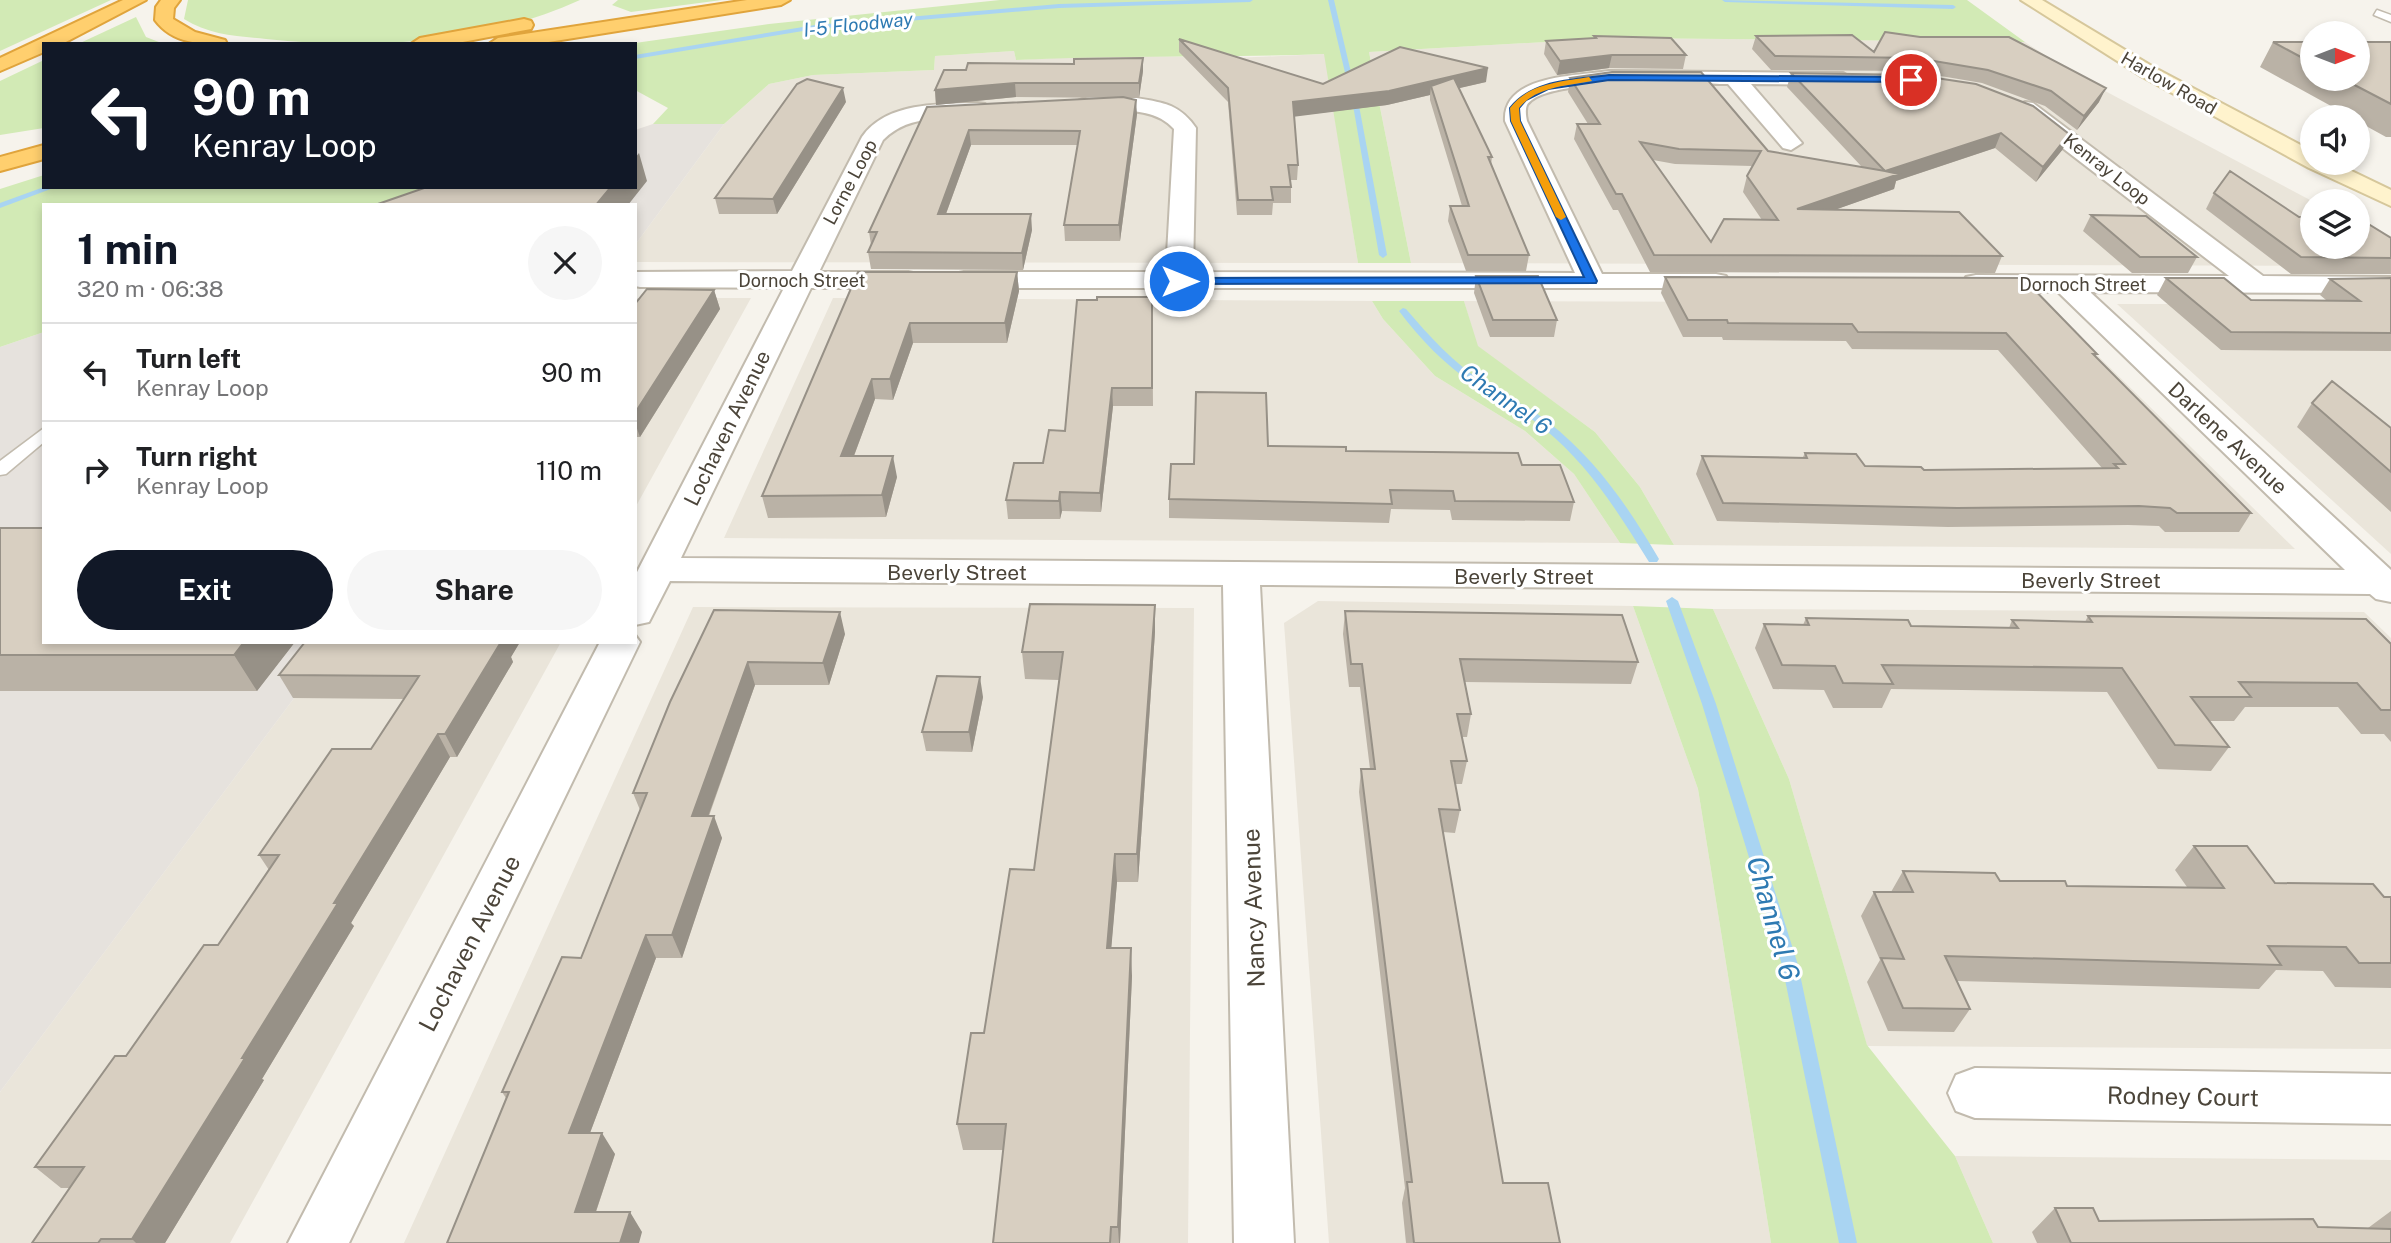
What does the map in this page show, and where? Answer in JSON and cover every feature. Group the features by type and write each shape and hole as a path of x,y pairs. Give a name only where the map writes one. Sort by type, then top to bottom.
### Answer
{"highway":[{"path":"52,42 138,0"},
{"path":"171,0 165,7 164,20 185,36 210,42"},
{"path":"511,42 781,0"},
{"path":"432,42 511,29 560,15"},
{"path":"0,65 42,47"},
{"path":"0,143 42,136"},
{"path":"0,164 42,153"}],"main road":[{"name":"Harlow Road","path":"2035,3 2159,78 2300,154"},
{"path":"2342,175 2391,199"}],"street":[{"path":"1592,281 1516,121 1515,108 1522,98 1545,87 1572,81 1609,78 1869,79"},
{"path":"1734,78 1791,143"},
{"name":"Kenray Loop","path":"2000,98 2036,113 2256,284"},
{"path":"1070,105 1146,106 1166,110 1178,118 1185,128 1179,281"},
{"name":"Lorne Loop","path":"799,280 881,127 915,114 1003,108"},
{"name":"Dornoch Street","path":"640,279 1745,282"},
{"name":"Lochaven Avenue","path":"637,609 799,280"},
{"name":"Dornoch Street","path":"1954,283 2391,285"},
{"name":"Darlene Avenue","path":"2066,284 2387,585"},
{"name":"Beverly Street","path":"657,569 2387,585"},
{"name":"Nancy Avenue","path":"1241,574 1264,1243"},
{"name":"Lochaven Avenue","path":"318,1243 619,644"},
{"name":"Rodney Court","path":"1975,1093 2391,1099"}],"lane":[{"path":"2377,13 2391,19"},
{"path":"0,470 42,435"}],"shaded area":[{"path":"1616,38 2025,42 2075,75 2300,195 2300,259 2370,259 2370,229 2391,236 2391,266 1411,263 1369,52"},
{"path":"1014,51 1016,60 1110,55 1234,58 1325,54 1358,263 637,262 637,242 724,124 769,84 813,75 934,70 935,56"},
{"path":"653,124 724,124 637,242 637,203 439,203 637,189 637,129"},
{"path":"637,298 751,298 637,504"},
{"path":"833,298 1372,301 1383,319 1435,376 1525,431 1574,474 1620,543 724,538"},
{"path":"1464,301 2044,303 2295,549 1674,545 1640,487 1595,432 1477,346"},
{"path":"2117,304 2391,304 2391,554"},
{"path":"42,333 42,644 335,644 0,1092 0,347"},
{"path":"1318,601 1633,606 1698,789 1771,1243 1329,1243 1284,623"},
{"path":"693,607 1194,608 1188,1243 404,1243"},
{"path":"1713,609 2364,612 2391,638 2391,1049 1867,1046 1789,779"},
{"path":"335,644 560,644 230,1243 0,1243 0,1092"},
{"path":"1955,1156 2391,1160 2391,1243 1993,1243"}],"green space":[{"path":"0,0 111,0 0,51"},
{"path":"188,0 580,0 505,26 466,35 399,42 305,42 233,36 213,32 184,19"},
{"path":"618,0 722,0 631,12 612,5"},
{"path":"1000,0 1967,0 2025,42 1616,38 1369,52 1411,263 1358,263 1324,54 1016,60 1014,51 935,56 934,70 813,75 769,84 724,124 653,124 668,108 637,91 637,43 769,24"},
{"path":"136,17 146,37 159,42 82,42"},
{"path":"42,61 42,128 0,135 0,81"},
{"path":"42,176 42,189 428,189 386,203 42,203 42,333 0,347 0,189"},
{"path":"1372,301 1464,301 1478,346 1595,432 1640,487 1674,545 1620,543 1574,474 1525,431 1435,376 1383,319"},
{"path":"1633,606 1713,609 1789,779 1867,1045 1955,1156 1993,1243 1771,1243 1698,789"}],"building":[{"path":"1885,32 1920,37 2009,37 2106,88 2084,116 2051,91 1988,70 1916,58 1775,56 1756,36 1852,35 1874,52"},
{"path":"1594,36 1671,38 1686,55 1612,55 1560,61 1546,41 1596,38"},
{"path":"1179,39 1323,84 1400,47 1488,68 1389,91 1293,102 1298,165 1288,165 1291,187 1271,187 1273,200 1238,200 1228,88"},
{"path":"2273,42 2300,42 2300,57"},
{"path":"2370,42 2391,42 2391,104 2366,91 2370,91"},
{"path":"1143,58 1139,83 1015,83 935,90 944,70 966,70 968,63 1074,64 1074,59"},
{"path":"1612,72 1701,72 1768,151 1899,174 1797,209 1959,212 2002,256 1654,255 1622,194 1616,194 1577,124 1600,124 1570,78","holes":["1640,142 1679,149 1761,151 1747,176 1778,220 1724,219 1711,242"]},
{"path":"1791,73 1916,75 1976,84 2033,106 2069,134 2043,167 2001,133 1885,171"},
{"path":"1454,78 1492,157 1488,157 1529,255 1468,255 1450,206 1469,206 1431,86"},
{"path":"807,79 843,88 773,199 715,198 797,84"},
{"path":"1123,97 1136,100 1119,225 1064,225 1080,131 969,130 938,214 1031,214 1022,253 868,252 877,232 869,232 927,107"},
{"path":"2230,171 2300,217 2300,256 2214,193"},
{"path":"421,189 609,189 598,203 381,203"},
{"path":"2091,215 2146,216 2197,257 2140,257"},
{"path":"2370,225 2391,238 2391,258 2370,258"},
{"path":"858,272 1017,272 1005,323 910,323 890,379 872,379 841,456 893,456 882,495 762,496"},
{"path":"1476,276 1538,276 1557,320 1493,320"},
{"path":"1665,277 2023,278 2097,354 2093,354 2251,513 2177,513 2170,508 2139,506 1957,508 1723,503 1702,456 1807,458 1805,453 1856,454 1865,466 1921,467 1924,470 2118,468 2114,464 2125,464 2006,333 1858,332 1852,324 1688,320"},
{"path":"2166,278 2224,278 2251,300 2360,301 2330,279 2391,278 2391,333 2231,332"},
{"path":"647,289 714,290 637,410 637,302"},
{"path":"1097,297 1152,297 1152,388 1112,388 1100,493 1060,492 1059,501 1006,500 1014,463 1043,463 1049,430 1065,431 1077,300 1097,300"},
{"path":"2332,381 2391,428 2391,472 2312,403"},
{"path":"1196,392 1266,393 1268,446 1346,447 1346,451 1518,453 1522,465 1560,465 1574,502 1455,501 1453,491 1390,490 1392,504 1169,499 1171,464 1194,464"},
{"path":"0,528 42,528 42,644 242,644 234,655 0,655"},
{"path":"1030,604 1155,605 1137,854 1115,854 1107,948 1131,948 1118,1227 1111,1227 1110,1243 993,1243 1006,1124 957,1124 971,1033 984,1033 1010,869 1034,870 1063,652 1022,652"},
{"path":"714,610 840,612 823,663 748,662 692,816 714,816 672,935 646,935 569,1133 602,1133 575,1212 630,1212 620,1243 447,1243 509,1092 502,1092 562,957 581,958 647,793 633,793 670,702"},
{"path":"1345,611 1622,615 1638,662 1460,659 1471,714 1457,714 1467,761 1451,761 1460,810 1439,809 1503,1183 1548,1183 1560,1243 1414,1243 1407,1182 1412,1182 1361,769 1375,769 1362,664 1351,664"},
{"path":"2088,616 2366,619 2391,644 2391,710 2381,710 2357,683 2239,682 2251,697 2191,697 2229,747 2175,745 2122,668 1882,665 1893,684 1843,683 1835,666 1782,665 1764,624 1809,625 1806,618 1908,620 1911,626 2018,628 2012,620 2092,622"},
{"path":"303,644 500,644 445,734 438,734 242,1058 245,1058 132,1239 101,1239 98,1243 32,1243 84,1167 35,1167 115,1056 126,1056 204,945 218,945 279,855 259,855 332,749 371,749 419,676 279,675"},
{"path":"937,676 980,677 969,732 922,732"},
{"path":"2194,846 2247,846 2275,883 2373,884 2384,897 2391,897 2391,963 2359,963 2346,947 2268,946 2281,965 1945,956 1970,1009 1903,1008 1881,958 1904,959 1874,892 1913,892 1903,871 1995,873 2000,881 2065,881 2067,886 2224,888"},
{"path":"2055,1208 2093,1208 2099,1221 2313,1219 2318,1227 2391,1229 2391,1243 2071,1243"}],"waterway":[{"name":"I-5 Floodway","path":"637,57 815,27 1059,6 1250,0"},
{"name":"Channel 6","path":"1331,0 1357,111 1383,255"},
{"name":"I-5 Floodway","path":"1725,0 1953,7"},
{"name":"I-5 Floodway","path":"0,206 47,189"},
{"name":"Channel 6","path":"1403,311 1461,370 1535,417 1577,452 1618,503 1653,559"},
{"name":"Channel 6","path":"1672,601 1709,704 1790,965 1848,1243"}],"slow traffic":[{"path":"1561,217 1516,121 1515,108 1522,98 1545,87 1589,79"}],"route":[{"path":"1179,281 1592,281 1516,121 1515,108 1522,98 1545,87 1572,81 1609,78 1911,80"}]}
